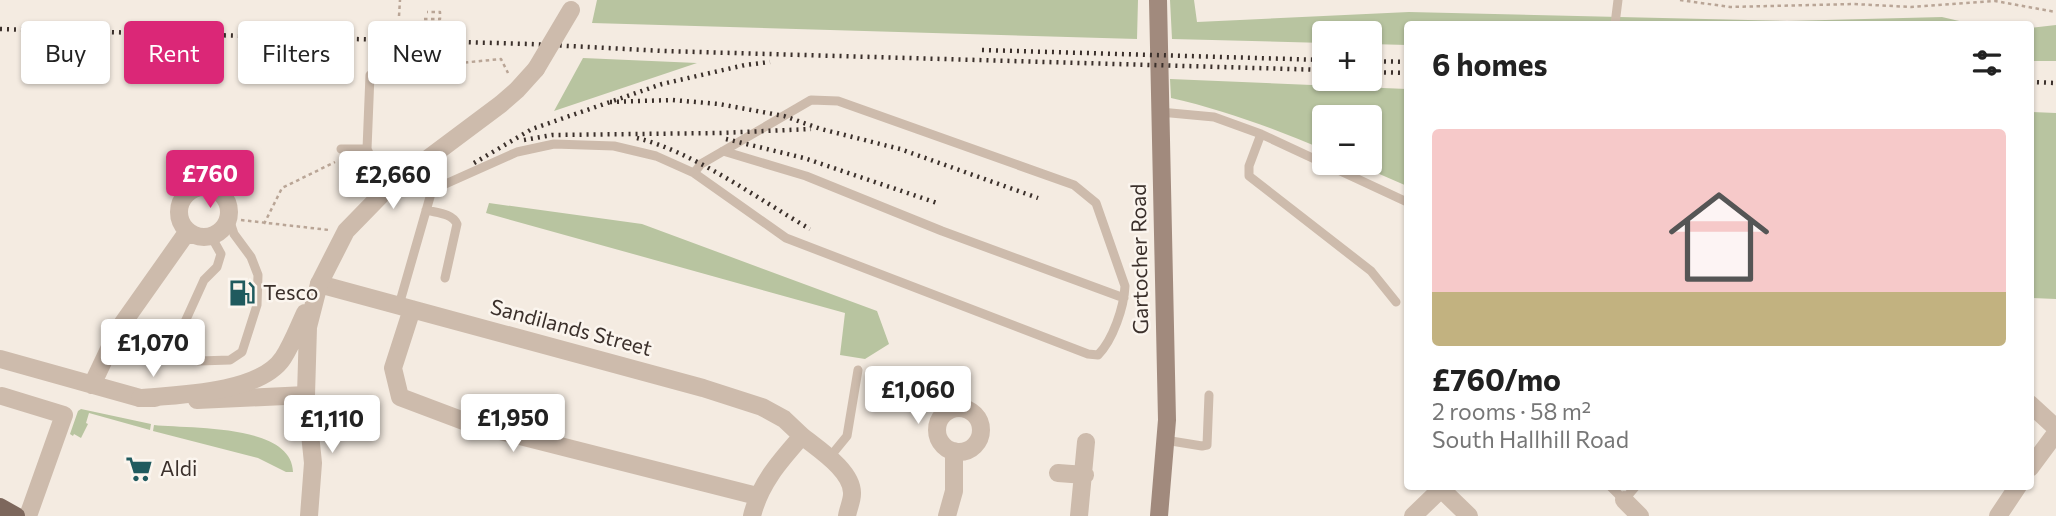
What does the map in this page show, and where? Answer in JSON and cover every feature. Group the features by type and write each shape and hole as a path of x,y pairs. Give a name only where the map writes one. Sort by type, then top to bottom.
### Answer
{"main road":[{"name":"Gartocher Road","path":"1157,0 1166,407 1159,516"},
{"path":"0,507 16,516"}],"street":[{"path":"140,398 238,386 264,374 282,359 346,231 386,190 517,90 536,69 573,5"},
{"path":"209,186 223,193 229,205 229,219 219,233 203,237 188,231 180,219 180,204 188,192 194,188 209,186"},
{"path":"92,385 118,330 188,231"},
{"path":"309,516 313,463 306,395 308,327 319,284"},
{"name":"Sandilands Street","path":"319,284 715,391 762,407 784,419 849,478 852,494 847,516"},
{"path":"405,307 393,368 400,397 470,423 757,496"},
{"path":"0,359 140,398 194,400 306,395"},
{"path":"2,397 65,412 28,516"},
{"path":"2034,408 2056,430 2034,462"},
{"path":"752,516 757,496 775,467 802,436"},
{"path":"1079,516 1085,475 1086,442"},
{"path":"947,516 954,491 954,451"},
{"path":"1058,472 1085,475"},
{"path":"1413,516 1437,490"},
{"path":"1441,490 1469,516"},
{"path":"1998,516 2015,490"},
{"path":"1623,500 1640,516"}],"lane":[{"path":"1615,21 1618,0"},
{"path":"370,84 367,149 386,190"},
{"path":"405,307 432,190 517,152 554,144 614,146 656,156 694,173 786,238 1088,354 1098,355 1107,345 1124,298 1125,286 1096,203 1074,185 838,101 811,100 702,164 694,173"},
{"path":"1160,112 1214,117 1261,134 1404,201"},
{"path":"1261,134 1249,166 1249,176 1371,271 1396,302"},
{"path":"341,149 367,149"},
{"path":"723,151 806,176 942,231 1124,298"},
{"path":"426,210 447,215 455,219 457,224 445,278"},
{"path":"211,236 221,254 217,267 204,280 179,335 185,355 199,361 230,360 242,352 257,305 258,275 251,257 234,234 229,219"},
{"path":"829,458 847,436 858,370"},
{"path":"1165,440 1207,445 1209,395"},
{"path":"1614,490 1623,500 1632,490"}],"path":[{"path":"399,16 400,0"},
{"path":"1680,0 1730,7 1854,4 1911,7 1995,1 2056,12"},
{"path":"424,21 440,19 440,12 427,12"},
{"path":"466,62 501,58"},
{"path":"264,224 282,188 335,162"},
{"path":"229,219 346,231"}],"green space":[{"path":"597,0 1138,0 1137,39 592,23"},
{"path":"1170,0 1194,0 1197,22 1409,12 1787,21 1404,21 1404,45 1382,44 1382,21 1312,21 1312,43 1172,39"},
{"path":"1942,17 1959,21 1787,21"},
{"path":"2056,25 2056,61 2034,61 2034,28"},
{"path":"583,58 697,63 554,111"},
{"path":"1170,79 1312,85 1312,91 1404,89 1404,185 1382,175 1382,105 1312,105 1312,145 1210,108 1171,98"},
{"path":"2034,112 2056,113 2056,299 2034,298"},
{"path":"489,203 642,224 877,311 889,344 865,359 840,355 845,313 486,213"},
{"path":"81,409 151,424 150,430 89,413 88,424 81,438 74,434 73,436 70,434"},
{"path":"154,425 212,429 257,437 276,445 288,456 293,472 286,472 258,458 153,431"}],"railway":[{"path":"0,29 1312,70"},
{"path":"982,50 1312,60"},
{"path":"1382,61 1404,62"},
{"path":"474,163 532,129 662,84 770,62"},
{"path":"1382,72 1404,73"},
{"path":"2034,82 2056,83"},
{"path":"610,102 672,100 719,104 784,116 821,129 900,149 1038,198"},
{"path":"524,140 552,135 811,129"},
{"path":"637,138 703,165 810,229"},
{"path":"726,139 804,158 940,204"}],"place":[{"name":"Tesco","path":"242,293"},
{"name":"Aldi","path":"139,469"}]}
